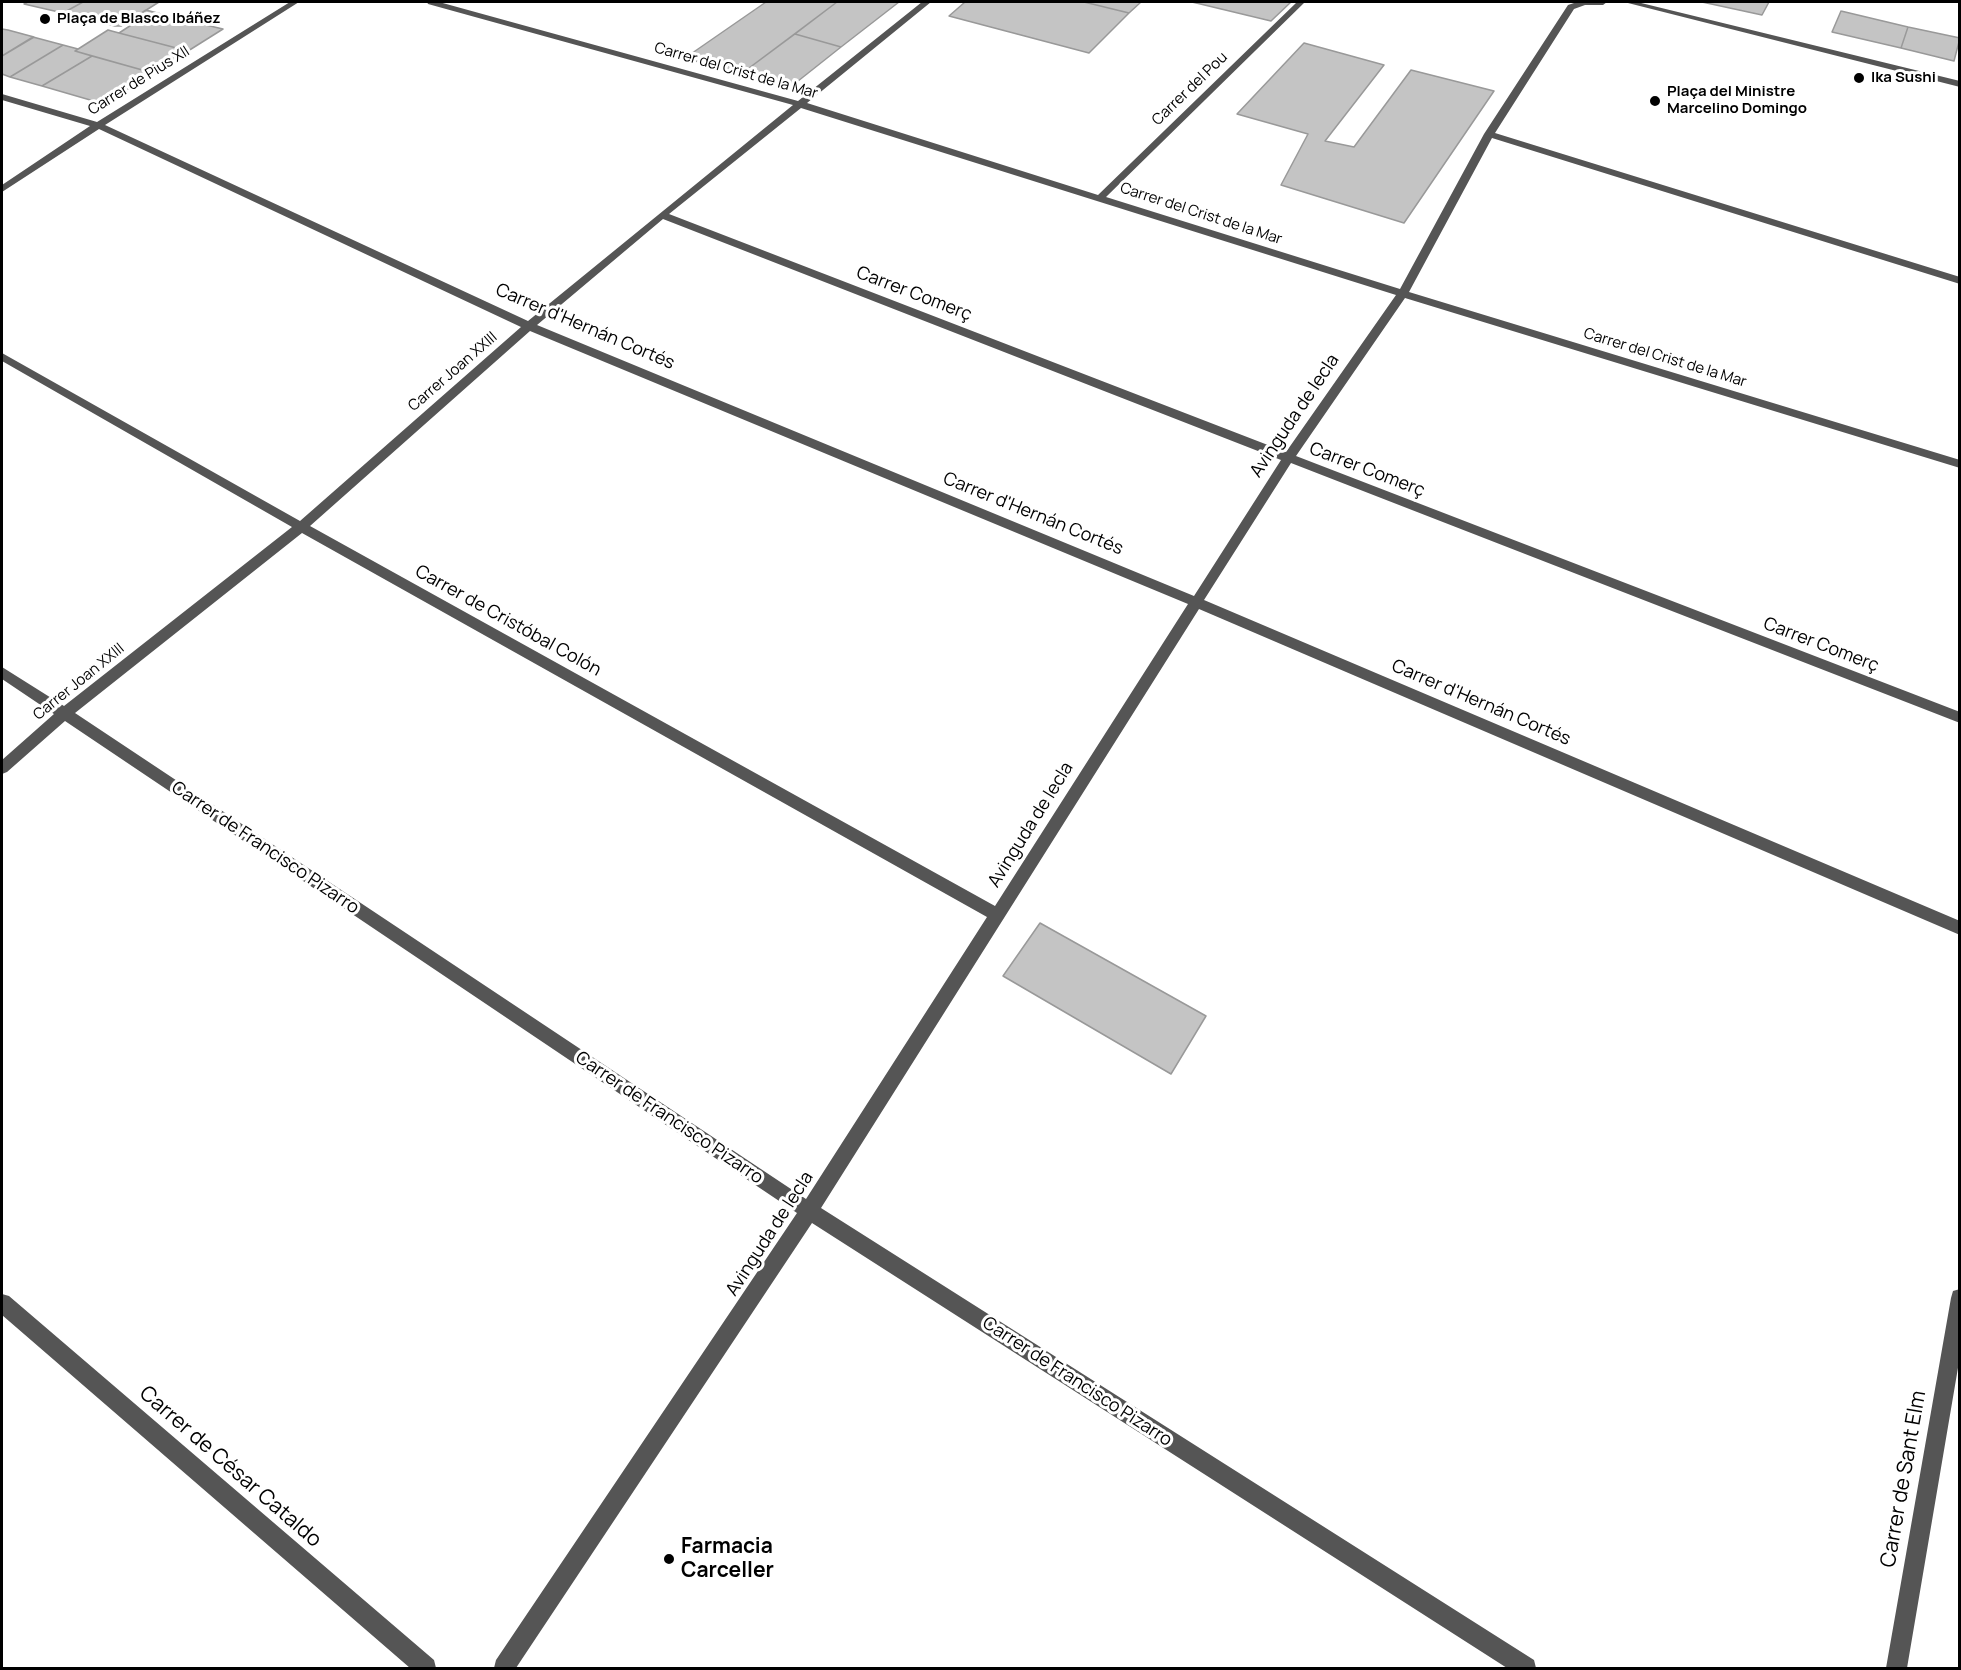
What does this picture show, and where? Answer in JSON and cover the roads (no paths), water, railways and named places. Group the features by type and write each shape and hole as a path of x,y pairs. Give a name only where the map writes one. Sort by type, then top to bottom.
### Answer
{"street":[{"name":"Carrer de Pius XII","path":"2,189 98,124 295,2"},
{"name":"Carrer del Crist de la Mar","path":"431,2 799,104 1403,294 1959,464"},
{"name":"Carrer Joan XXIII","path":"2,768 64,714 301,526 529,326 662,215 927,2"},
{"name":"Carrer del Pou","path":"1100,198 1301,2"},
{"path":"1583,2 1603,2"},
{"name":"Avinguda de lecla","path":"504,1668 809,1211 1288,458 1403,294 1490,134 1571,7 1583,2"},
{"path":"1628,2 1959,84"},
{"name":"Carrer d'Hernán Cortés","path":"2,97 98,124 529,326 1196,602 1959,928"},
{"path":"1490,134 1959,281"},
{"name":"Carrer Comerç","path":"662,215 1959,718"},
{"name":"Carrer de Cristóbal Colón","path":"2,356 997,915"},
{"name":"Carrer de Francisco Pizarro","path":"2,672 809,1211 1526,1668"},
{"name":"Carrer de Sant Elm","path":"1896,1668 1959,1298"},
{"name":"Carrer de César Cataldo","path":"2,1303 426,1668"}],"place":[{"name":"Plaça de Blasco Ibáñez","path":"45,19"},
{"name":"Ika Sushi","path":"1859,78"},
{"name":"Plaça del Ministre Marcelino Domingo","path":"1655,101"},
{"name":"Farmacia Carceller","path":"669,1559"}]}
